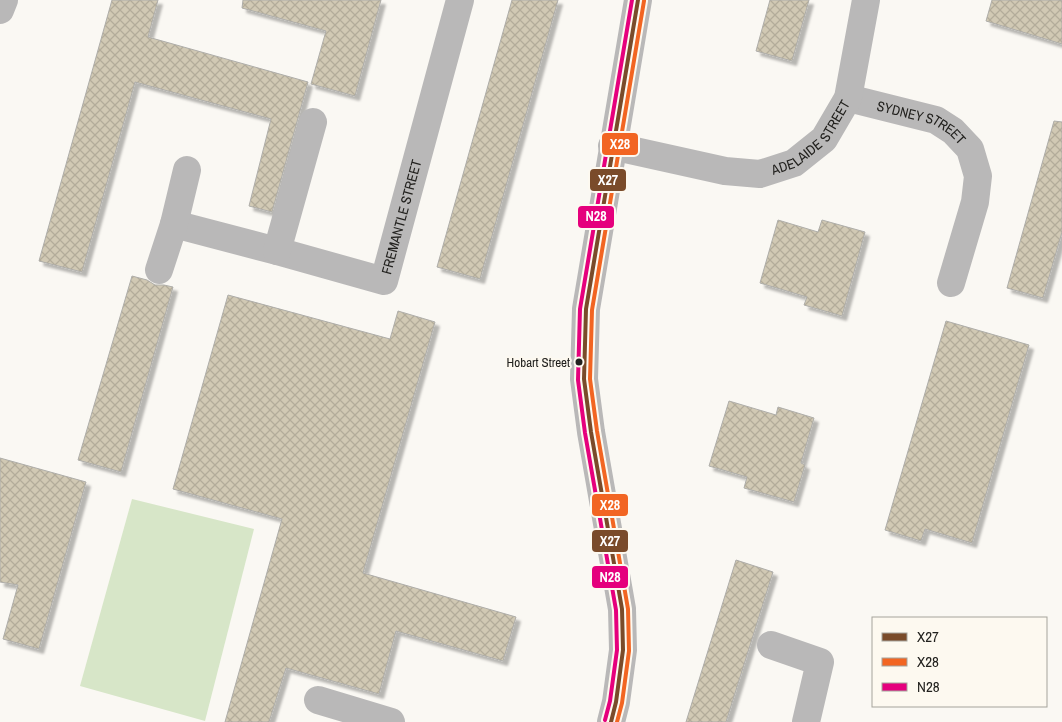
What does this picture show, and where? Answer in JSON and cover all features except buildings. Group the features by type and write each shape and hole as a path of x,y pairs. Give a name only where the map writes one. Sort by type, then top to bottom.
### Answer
{"street":[{"path":"0,10 4,0"},
{"name":"FREMANTLE STREET","path":"174,224 384,281 460,0"},
{"path":"611,722 616,702 623,650 622,609 591,432 584,379 586,309 638,0"},
{"name":"ADELAIDE STREET","path":"612,146 725,171 760,174 794,163 824,139 848,98 866,0"},
{"name":"SYDNEY STREET","path":"848,98 936,120 953,130 970,149 978,176 975,202 951,283"},
{"path":"277,251 313,122"},
{"path":"159,270 174,224 187,170"},
{"path":"771,645 820,662 806,722"},
{"path":"318,700 391,722"}],"green space":[{"path":"132,499 254,529 205,721 80,686"}],"transit line":[{"name":"N28","path":"605,720 610,701 617,650 616,610 585,433 578,380 580,309 632,0"},
{"name":"X27","path":"611,722 616,702 623,650 622,609 591,432 584,379 586,309 638,0"},
{"name":"X28","path":"617,722 622,703 629,651 628,609 597,431 590,379 592,310 644,1"}],"place":[{"name":"Hobart Street","path":"579,362"}]}
